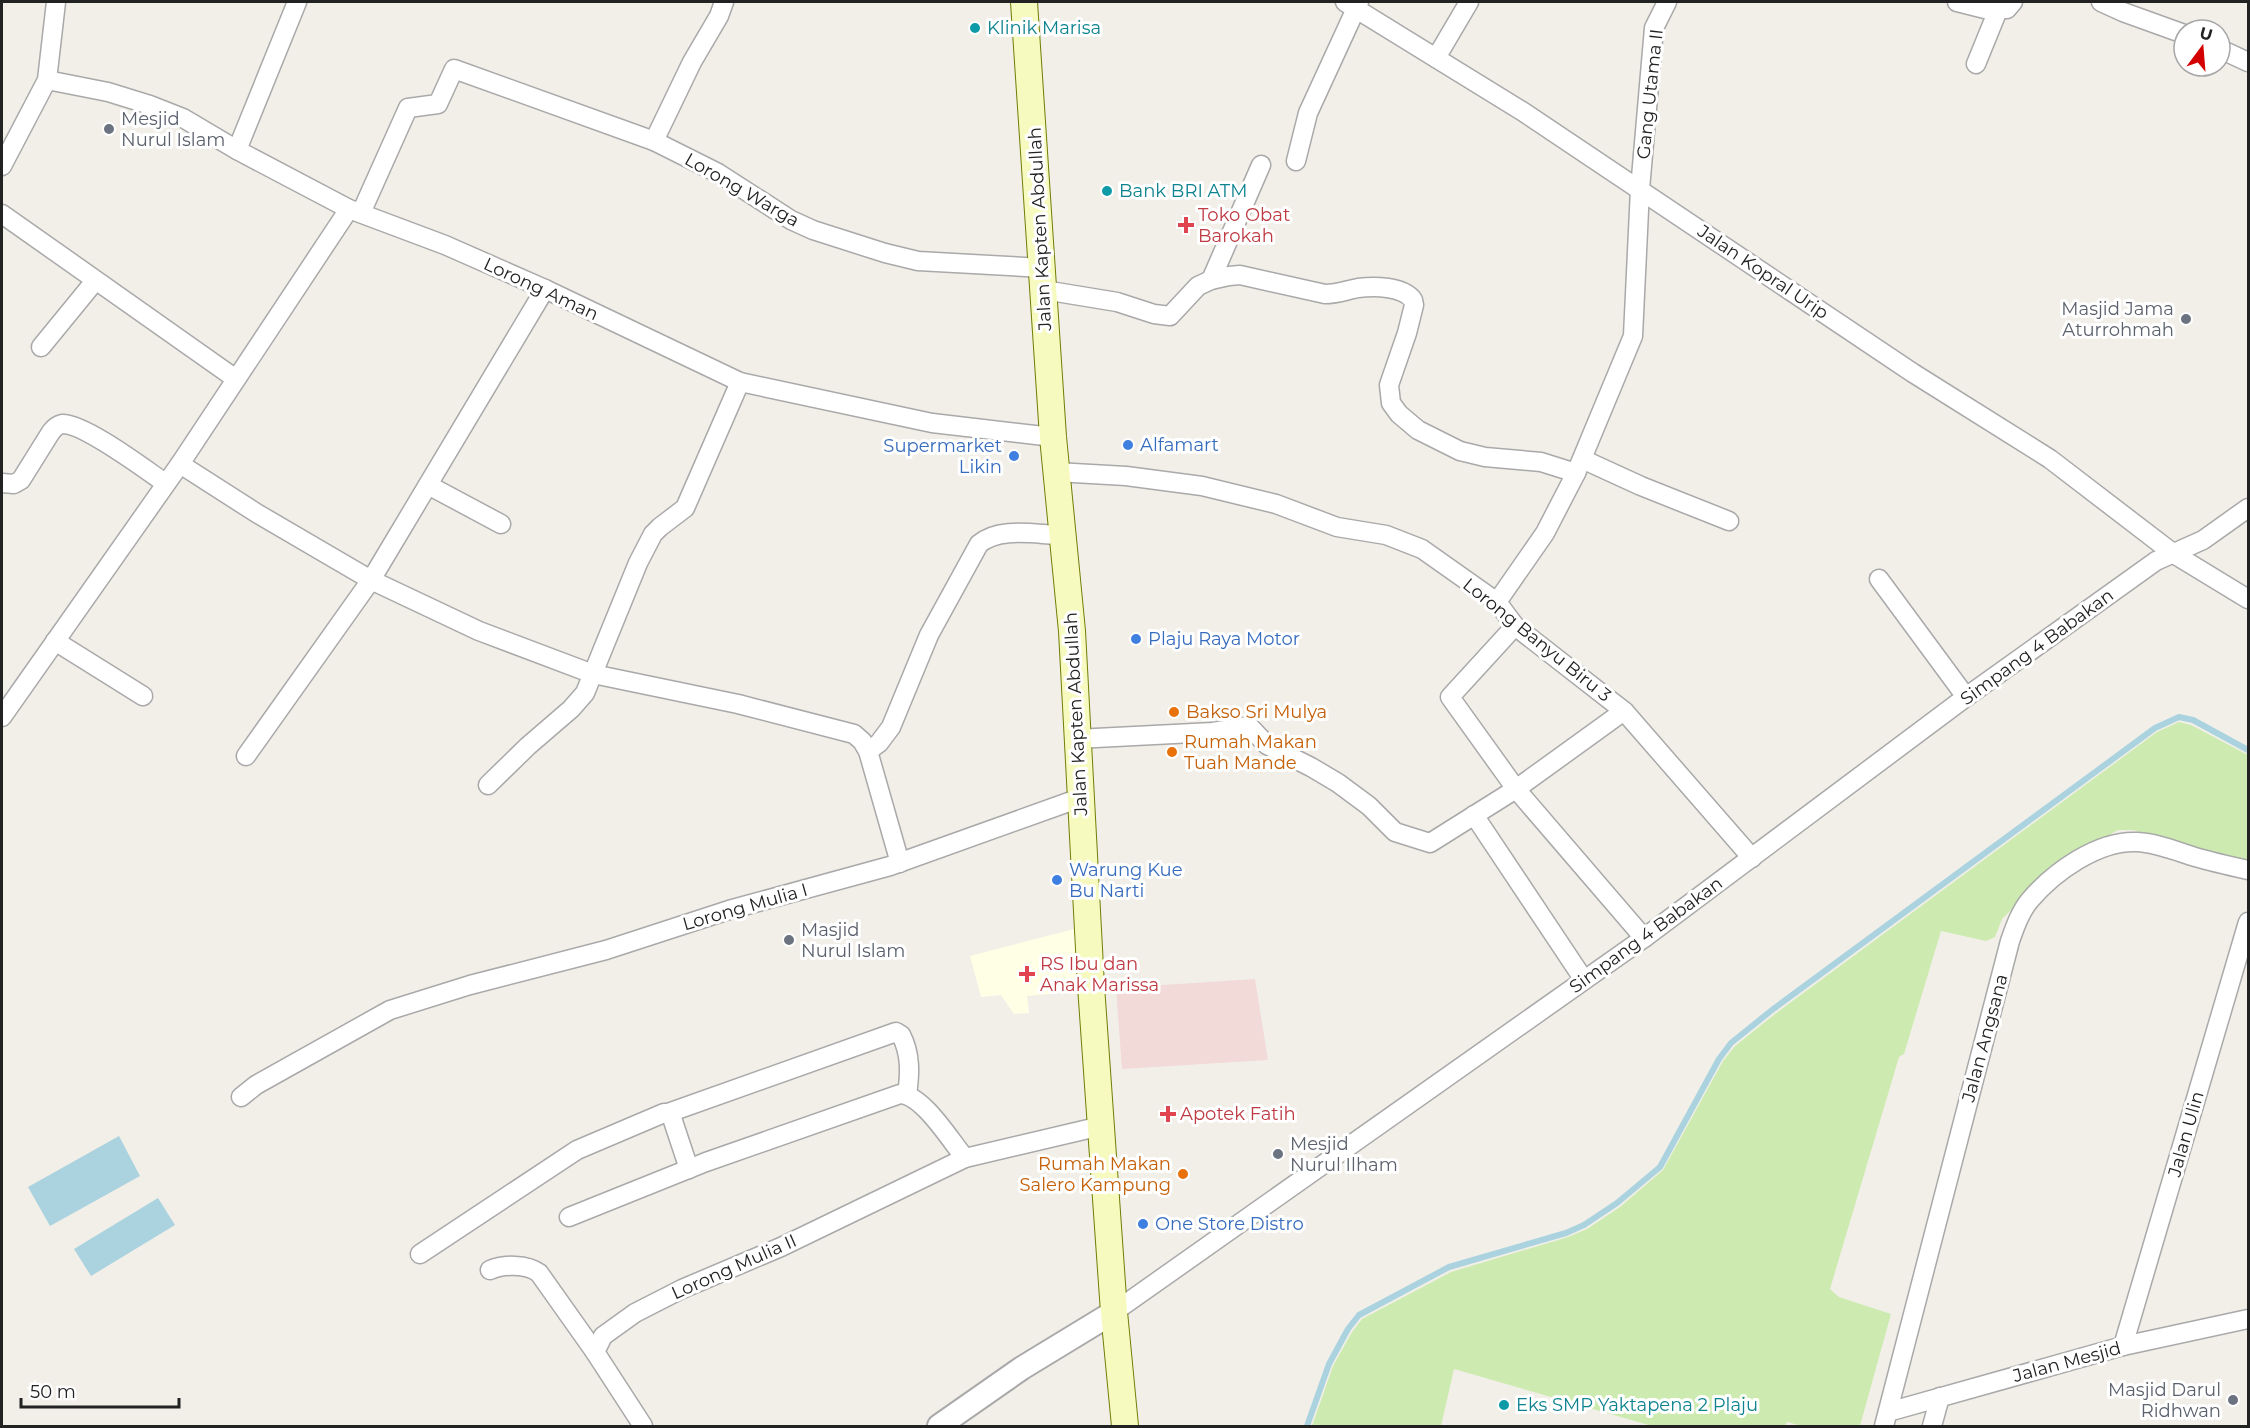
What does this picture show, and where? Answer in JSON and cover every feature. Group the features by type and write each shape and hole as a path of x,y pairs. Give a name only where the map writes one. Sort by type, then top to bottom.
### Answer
{"main road":[{"name":"Jalan Kapten Abdullah","path":"1024,2 1053,437 1072,631 1086,912 1114,1312 1125,1426"}],"street":[{"path":"2,166 47,80 56,2"},
{"path":"237,150 297,2"},
{"path":"654,141 724,2"},
{"path":"1436,58 1469,2"},
{"name":"Gang Utama II","path":"1497,603 1545,533 1579,466 1633,336 1640,189 1654,28 1667,2"},
{"path":"1957,2 2005,6 1976,64"},
{"path":"2101,2 2172,30"},
{"path":"1296,161 1308,113 1353,4"},
{"name":"Jalan Kopral Urip","path":"1353,4 1640,189 1913,373 2050,459 2174,555 2248,599"},
{"path":"2232,55 2248,62"},
{"name":"Lorong Warga","path":"355,211 408,108 438,104 454,69 654,141 718,172 791,220 858,244 918,261 967,265 1044,279 1154,314 1170,316 1191,291 1211,280"},
{"name":"Lorong Aman","path":"47,80 108,92 183,118 237,150 355,211 445,245 545,289 740,382 932,423 1053,437"},
{"path":"1211,280 1261,165"},
{"path":"2,717 355,211"},
{"path":"2,214 236,379"},
{"path":"1211,280 1240,275 1325,294 1380,287 1403,292 1411,297 1414,305 1389,385 1391,403 1399,414 1418,430 1460,451 1485,457 1579,466 1641,486 1729,521"},
{"path":"41,347 95,280"},
{"path":"246,756 371,580 545,289"},
{"path":"488,784 581,699 638,563 660,526 685,508 740,382"},
{"path":"2,483 14,484 21,480 51,432 57,425 63,424 88,433 165,483"},
{"path":"180,464 258,514 371,580 479,631 593,674 738,704 854,734 868,751 900,862"},
{"name":"Lorong Banyu Biru 3","path":"1056,472 1126,476 1202,486 1276,504 1337,527 1386,535 1422,549 1497,603 1515,626 1624,711 1752,858"},
{"path":"428,485 501,524"},
{"name":"Simpang 4 Babakan","path":"1114,1312 1644,938 1966,697 2156,561 2174,555 2203,540 2248,508"},
{"path":"868,751 879,743 891,728 929,635 980,544 989,536 1004,534 1064,535"},
{"path":"1879,579 1966,697"},
{"path":"1515,626 1450,697 1516,789 1644,938"},
{"path":"55,640 143,696"},
{"path":"1076,739 1213,732 1249,726 1267,745 1311,766 1338,783 1369,806 1395,832 1430,843 1516,789 1624,711"},
{"name":"Lorong Mulia I","path":"241,1097 256,1085 380,1015 406,1004 606,950 729,910 900,862 1080,798"},
{"path":"1474,815 1584,980"},
{"name":"Jalan Angsana","path":"1886,1419 2010,941 2019,917 2029,901 2050,879 2071,865 2101,849 2125,842 2154,844 2248,870"},
{"name":"Jalan Ulin","path":"2123,1346 2248,922"},
{"path":"420,1254 577,1150 643,1121 896,1032 902,1035 909,1054 907,1095"},
{"path":"569,1217 803,1126 895,1095 907,1095 921,1105 965,1158"},
{"path":"668,1113 673,1120 689,1170"},
{"name":"Lorong Mulia II","path":"595,1352 603,1336 635,1313 682,1289 781,1247 965,1158 1101,1125"},
{"path":"490,1270 499,1266 529,1268 539,1273 595,1352 643,1426"},
{"path":"939,1426 1022,1368 1114,1312"},
{"name":"Jalan Mesjid","path":"1886,1419 1941,1397 2123,1346 2248,1319"},
{"path":"1932,1426 1941,1397"}],"shaded area":[{"name":"RS Ibu dan Anak Marissa","path":"1074,929 1081,991 1027,996 1029,1013 1014,1014 1001,995 981,997 970,956"},
{"path":"1255,979 1268,1060 1122,1069 1116,988"}],"green space":[{"path":"2179,722 2191,725 2248,755 2248,860 2224,857 2133,830 2118,830 2052,869 2002,919 1995,937 1986,941 1941,931 1904,1054 1899,1057 1830,1289 1839,1297 1891,1314 1860,1426 1802,1426 1787,1422 1785,1426 1652,1426 1454,1369 1441,1426 1312,1426 1333,1366 1362,1319 1451,1272 1568,1237 1587,1229 1620,1207 1663,1170 1723,1061 1735,1046 2157,732"}],"water":[{"path":"119,1136 140,1176 50,1226 28,1187"},
{"path":"158,1198 175,1225 91,1276 74,1249"}],"waterway":[{"path":"1307,1426 1329,1364 1348,1329 1359,1315 1449,1267 1566,1233 1584,1225 1617,1203 1660,1167 1719,1059 1731,1043 1772,1010 2155,728 2179,717 2193,720 2248,750"}],"place":[{"name":"Klinik Marisa","path":"975,28"},
{"name":"Mesjid Nurul Islam","path":"109,129"},
{"name":"Bank BRI ATM","path":"1107,191"},
{"name":"Toko Obat Barokah","path":"1186,225"},
{"name":"Masjid Jama Aturrohmah","path":"2186,319"},
{"name":"Alfamart","path":"1128,445"},
{"name":"Supermarket Likin","path":"1014,456"},
{"name":"Plaju Raya Motor","path":"1136,639"},
{"name":"Bakso Sri Mulya","path":"1174,712"},
{"name":"Rumah Makan Tuah Mande","path":"1172,752"},
{"name":"Warung Kue Bu Narti","path":"1057,880"},
{"name":"Masjid Nurul Islam","path":"789,940"},
{"name":"RS Ibu dan Anak Marissa","path":"1027,974"},
{"name":"Apotek Fatih","path":"1168,1114"},
{"name":"Mesjid Nurul Ilham","path":"1278,1154"},
{"name":"Rumah Makan Salero Kampung","path":"1183,1174"},
{"name":"One Store Distro","path":"1143,1224"},
{"name":"Masjid Darul Ridhwan","path":"2233,1400"},
{"name":"Eks SMP Yaktapena 2 Plaju","path":"1504,1405"}]}
